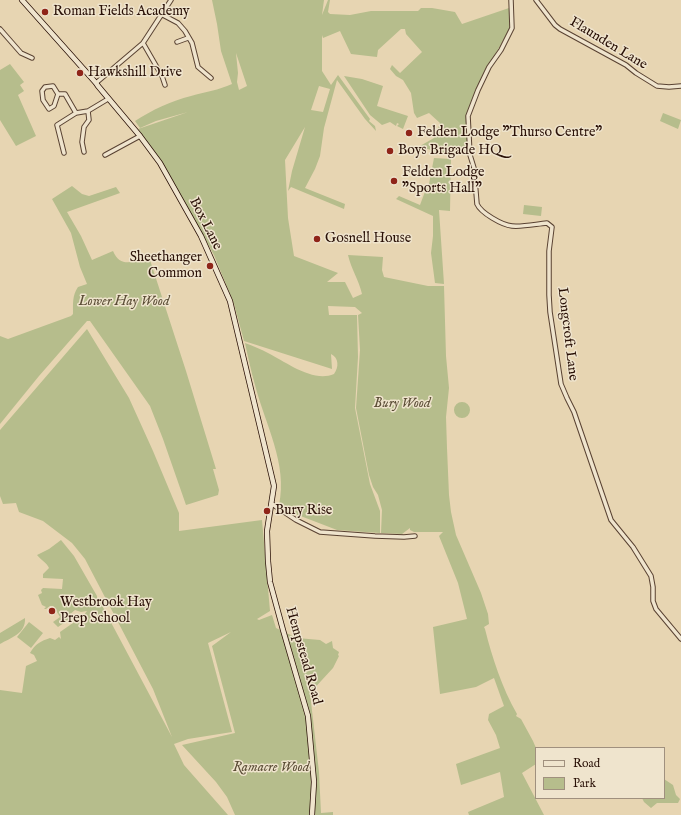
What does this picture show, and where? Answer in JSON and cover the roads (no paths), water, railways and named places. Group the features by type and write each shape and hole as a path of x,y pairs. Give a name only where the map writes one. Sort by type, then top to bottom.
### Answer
{"main road":[{"name":"Box Lane","path":"22,0 96,83 156,156 201,236 230,301 274,486 272,504"},
{"name":"Hempstead Road","path":"272,504 268,531 270,575 282,630 308,716 314,782 312,815"}],"street":[{"path":"96,83 143,43 171,0"},
{"name":"Longcroft Lane","path":"511,0 512,28 501,50 489,67 468,116 470,155 474,168 477,204 479,209 484,213 511,226 547,223 552,227 549,251 549,295 561,384 566,398 574,412 611,520 633,547 651,576 653,601 656,608 681,639"},
{"name":"Flaunden Lane","path":"536,0 560,29 626,65 657,86 681,86"},
{"path":"162,14 178,23 192,43 198,67 211,78"},
{"path":"0,29 21,53 32,58"},
{"path":"177,42 188,38"},
{"path":"143,43 162,76 165,85"},
{"path":"53,86 58,94 54,106 49,109 43,100 42,91 45,87 53,86"},
{"path":"58,94 65,94 76,113"},
{"path":"64,153 57,125 76,113 88,111 108,99"},
{"path":"84,152 82,142 84,127 89,120 88,111"},
{"path":"105,155 140,136"},
{"path":"272,504 296,520 320,532 375,536 415,536"}],"place":[{"name":"Roman Fields Academy","path":"45,12"},
{"name":"Hawkshill Drive","path":"80,73"},
{"name":"Felden Lodge \"Thurso Centre\"","path":"409,133"},
{"name":"Boys Brigade HQ","path":"390,151"},
{"name":"Felden Lodge \"Sports Hall\"","path":"394,181"},
{"name":"Gosnell House","path":"317,239"},
{"name":"Sheethanger Common","path":"210,266"},
{"name":"Bury Rise","path":"267,511"},
{"name":"Westbrook Hay Prep School","path":"52,611"}],"park label":[{"name":"Lower Hay Wood","path":"124,302"},
{"name":"Bury Wood","path":"402,404"},
{"name":"Ramacre Wood","path":"271,768"}]}
